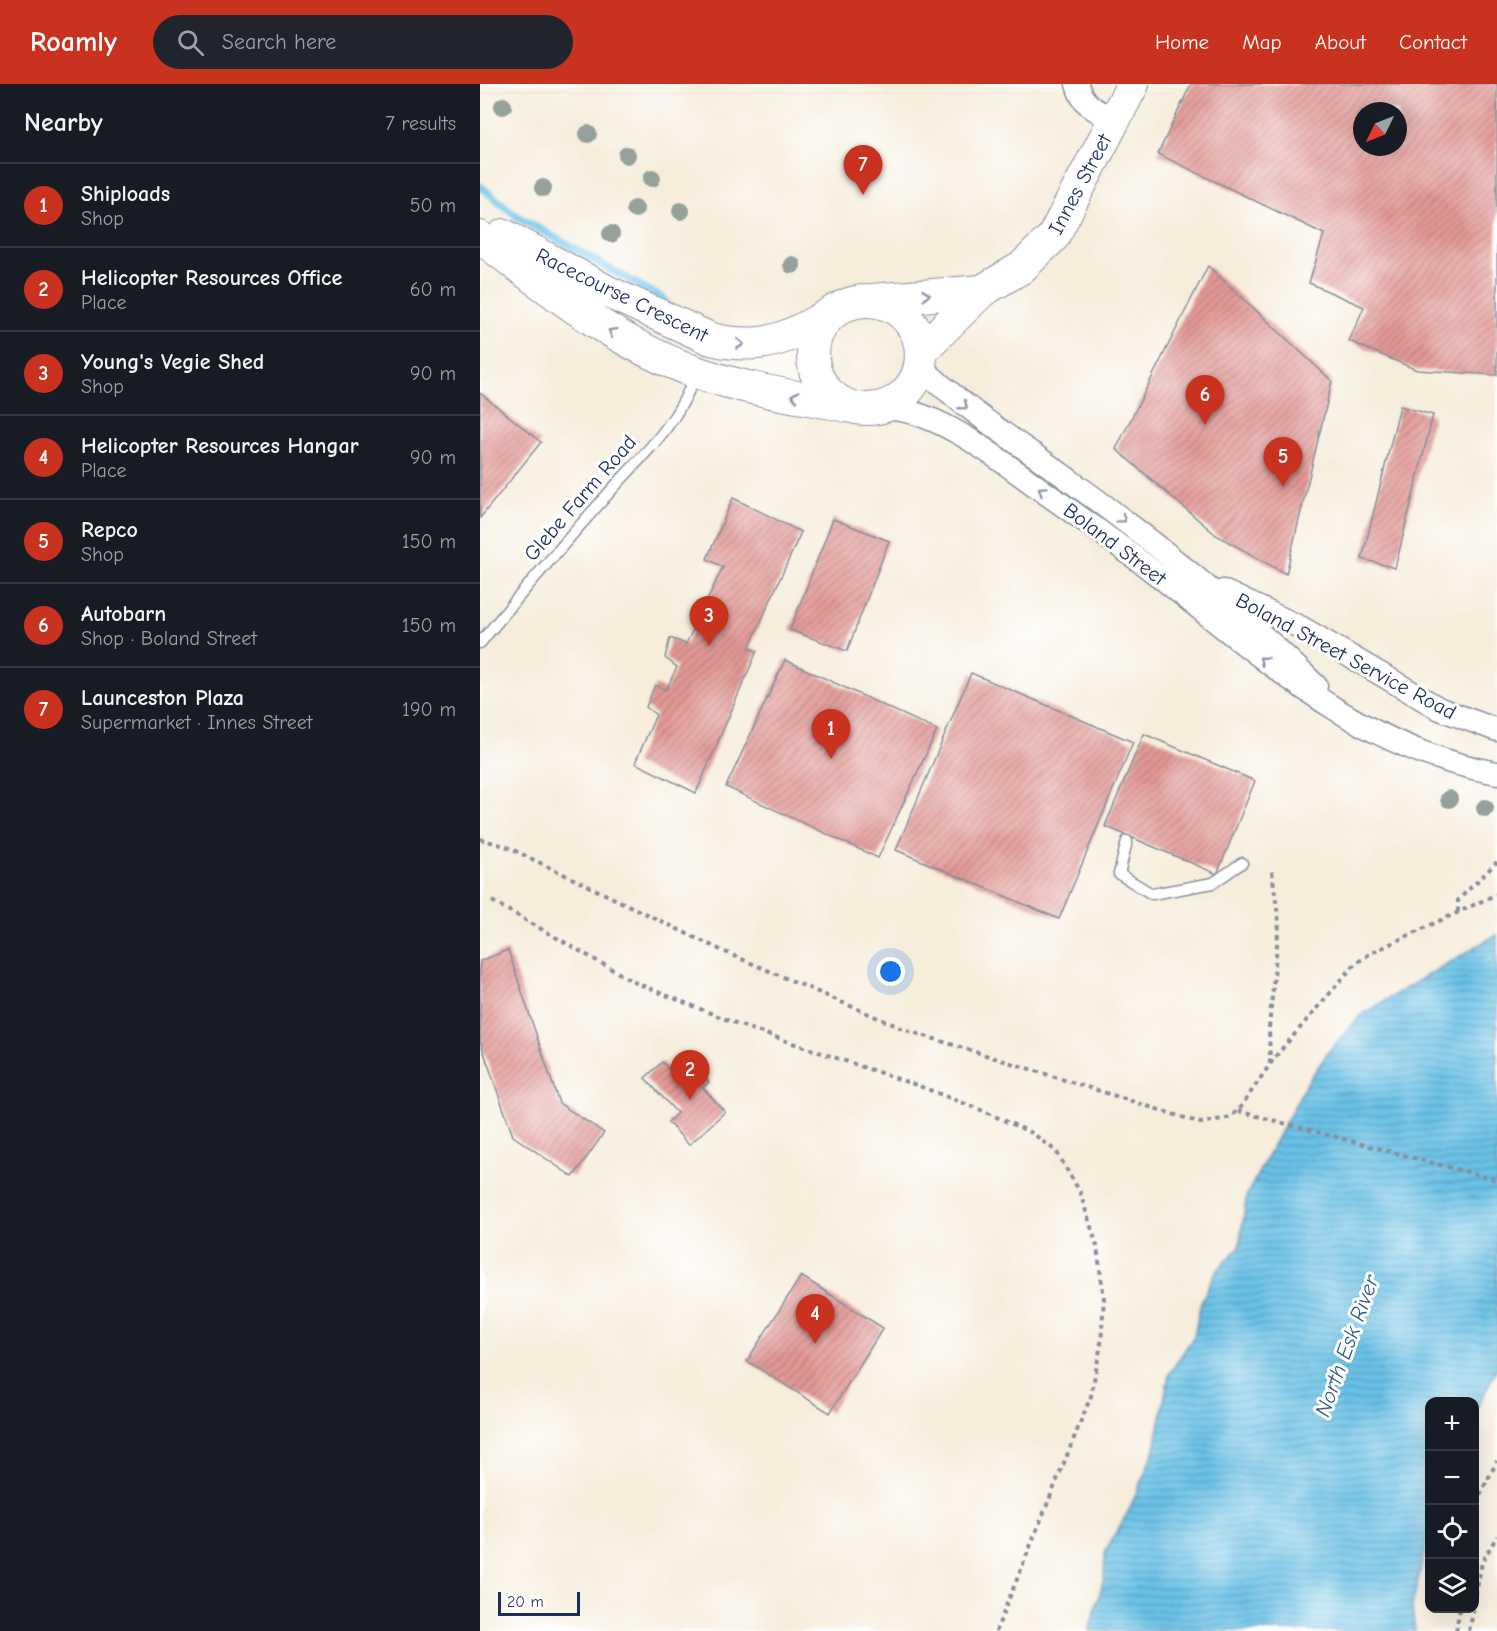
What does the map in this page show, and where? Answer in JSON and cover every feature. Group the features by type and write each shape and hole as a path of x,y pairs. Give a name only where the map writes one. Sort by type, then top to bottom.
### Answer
{"street":[{"path":"1077,84 1080,97 1091,108 1115,120"},
{"name":"Innes Street","path":"921,359 982,291 1021,268 1053,237 1133,84"},
{"path":"480,220 558,277 685,340 696,352 696,372"},
{"name":"Racecourse Crescent","path":"480,220 608,292 711,339 729,344 761,344 798,333 836,310"},
{"name":"Racecourse Crescent","path":"480,237 580,313 643,349 696,372 746,387 860,408"},
{"name":"Innes Street","path":"870,300 982,291"},
{"path":"870,300 895,308 905,316 919,338 921,359 915,380 901,396 882,407 860,408 829,393 821,383 814,365 813,346 823,323 836,310 852,302 870,300"},
{"name":"Boland Street","path":"921,359 962,405 1072,481 1258,630 1346,716"},
{"name":"Boland Street","path":"860,408 894,409 919,415 964,438 1098,529 1273,669 1346,716 1438,757 1497,773"},
{"name":"Boland Street Service Road","path":"1197,579 1302,628 1440,709 1497,730"}],"lane":[{"name":"Glebe Farm Road","path":"480,643 600,503 666,431 688,394 696,372"},
{"path":"1127,841 1119,874 1152,894 1213,883 1242,864"}],"path":[{"path":"480,840 505,846 712,946 906,1030 1201,1123 1215,1121 1238,1111 1270,1064 1355,964 1371,953 1497,894"},
{"path":"1458,912 1458,900 1497,862"},
{"path":"1270,1064 1269,1028 1279,923 1272,871"},
{"path":"492,901 636,983 745,1027 919,1086 981,1110 1032,1133 1056,1151 1080,1192 1097,1246 1104,1299 1101,1344 1090,1396 996,1631"},
{"path":"1238,1111 1497,1180"},
{"path":"1476,1505 1497,1461"},
{"path":"1479,1578 1482,1562 1497,1536"},
{"path":"1456,1631 1459,1613"},
{"path":"1469,1631 1473,1613"}],"water":[{"name":"North Esk River","path":"1497,934 1497,1369 1479,1404 1479,1397 1425,1397 1425,1550 1412,1607 1415,1631 1089,1631 1104,1578 1105,1553 1130,1508 1155,1448 1169,1374 1194,1336 1201,1302 1215,1273 1239,1247 1247,1194 1305,1086 1329,1051 1362,1014"}],"building":[{"path":"1191,84 1497,84 1497,375 1417,370 1349,341 1364,307 1309,283 1324,234 1158,154"},
{"path":"1208,266 1332,381 1286,574 1216,535 1116,449"},
{"path":"480,393 541,442 480,518"},
{"path":"1400,406 1433,415 1395,568 1362,559"},
{"path":"733,498 801,532 749,648 757,651 696,793 635,763 656,715 646,707 655,685 666,690 677,667 665,658 670,638 686,644 723,567 707,559"},
{"path":"833,519 889,541 847,651 790,630"},
{"path":"785,660 937,730 878,858 726,787"},
{"path":"971,673 1133,742 1059,919 896,850"},
{"path":"1144,734 1255,781 1217,874 1105,826"},
{"path":"508,950 559,1103 604,1133 573,1177 513,1136 480,1041 480,961"},
{"path":"690,1061 709,1082 703,1088 725,1112 689,1145 668,1122 677,1113 645,1078 662,1062 675,1075"},
{"path":"801,1276 883,1328 830,1413 747,1361"}],"waterway":[{"path":"480,186 518,217 665,300"}],"place":[{"name":"Launceston Plaza","path":"863,195"},
{"name":"Autobarn","path":"1205,425"},
{"name":"Repco","path":"1283,487"},
{"name":"Young's Vegie Shed","path":"709,646"},
{"name":"Shiploads","path":"831,759"},
{"name":"Helicopter Resources Office","path":"690,1100"},
{"name":"Helicopter Resources Hangar","path":"815,1344"}]}
